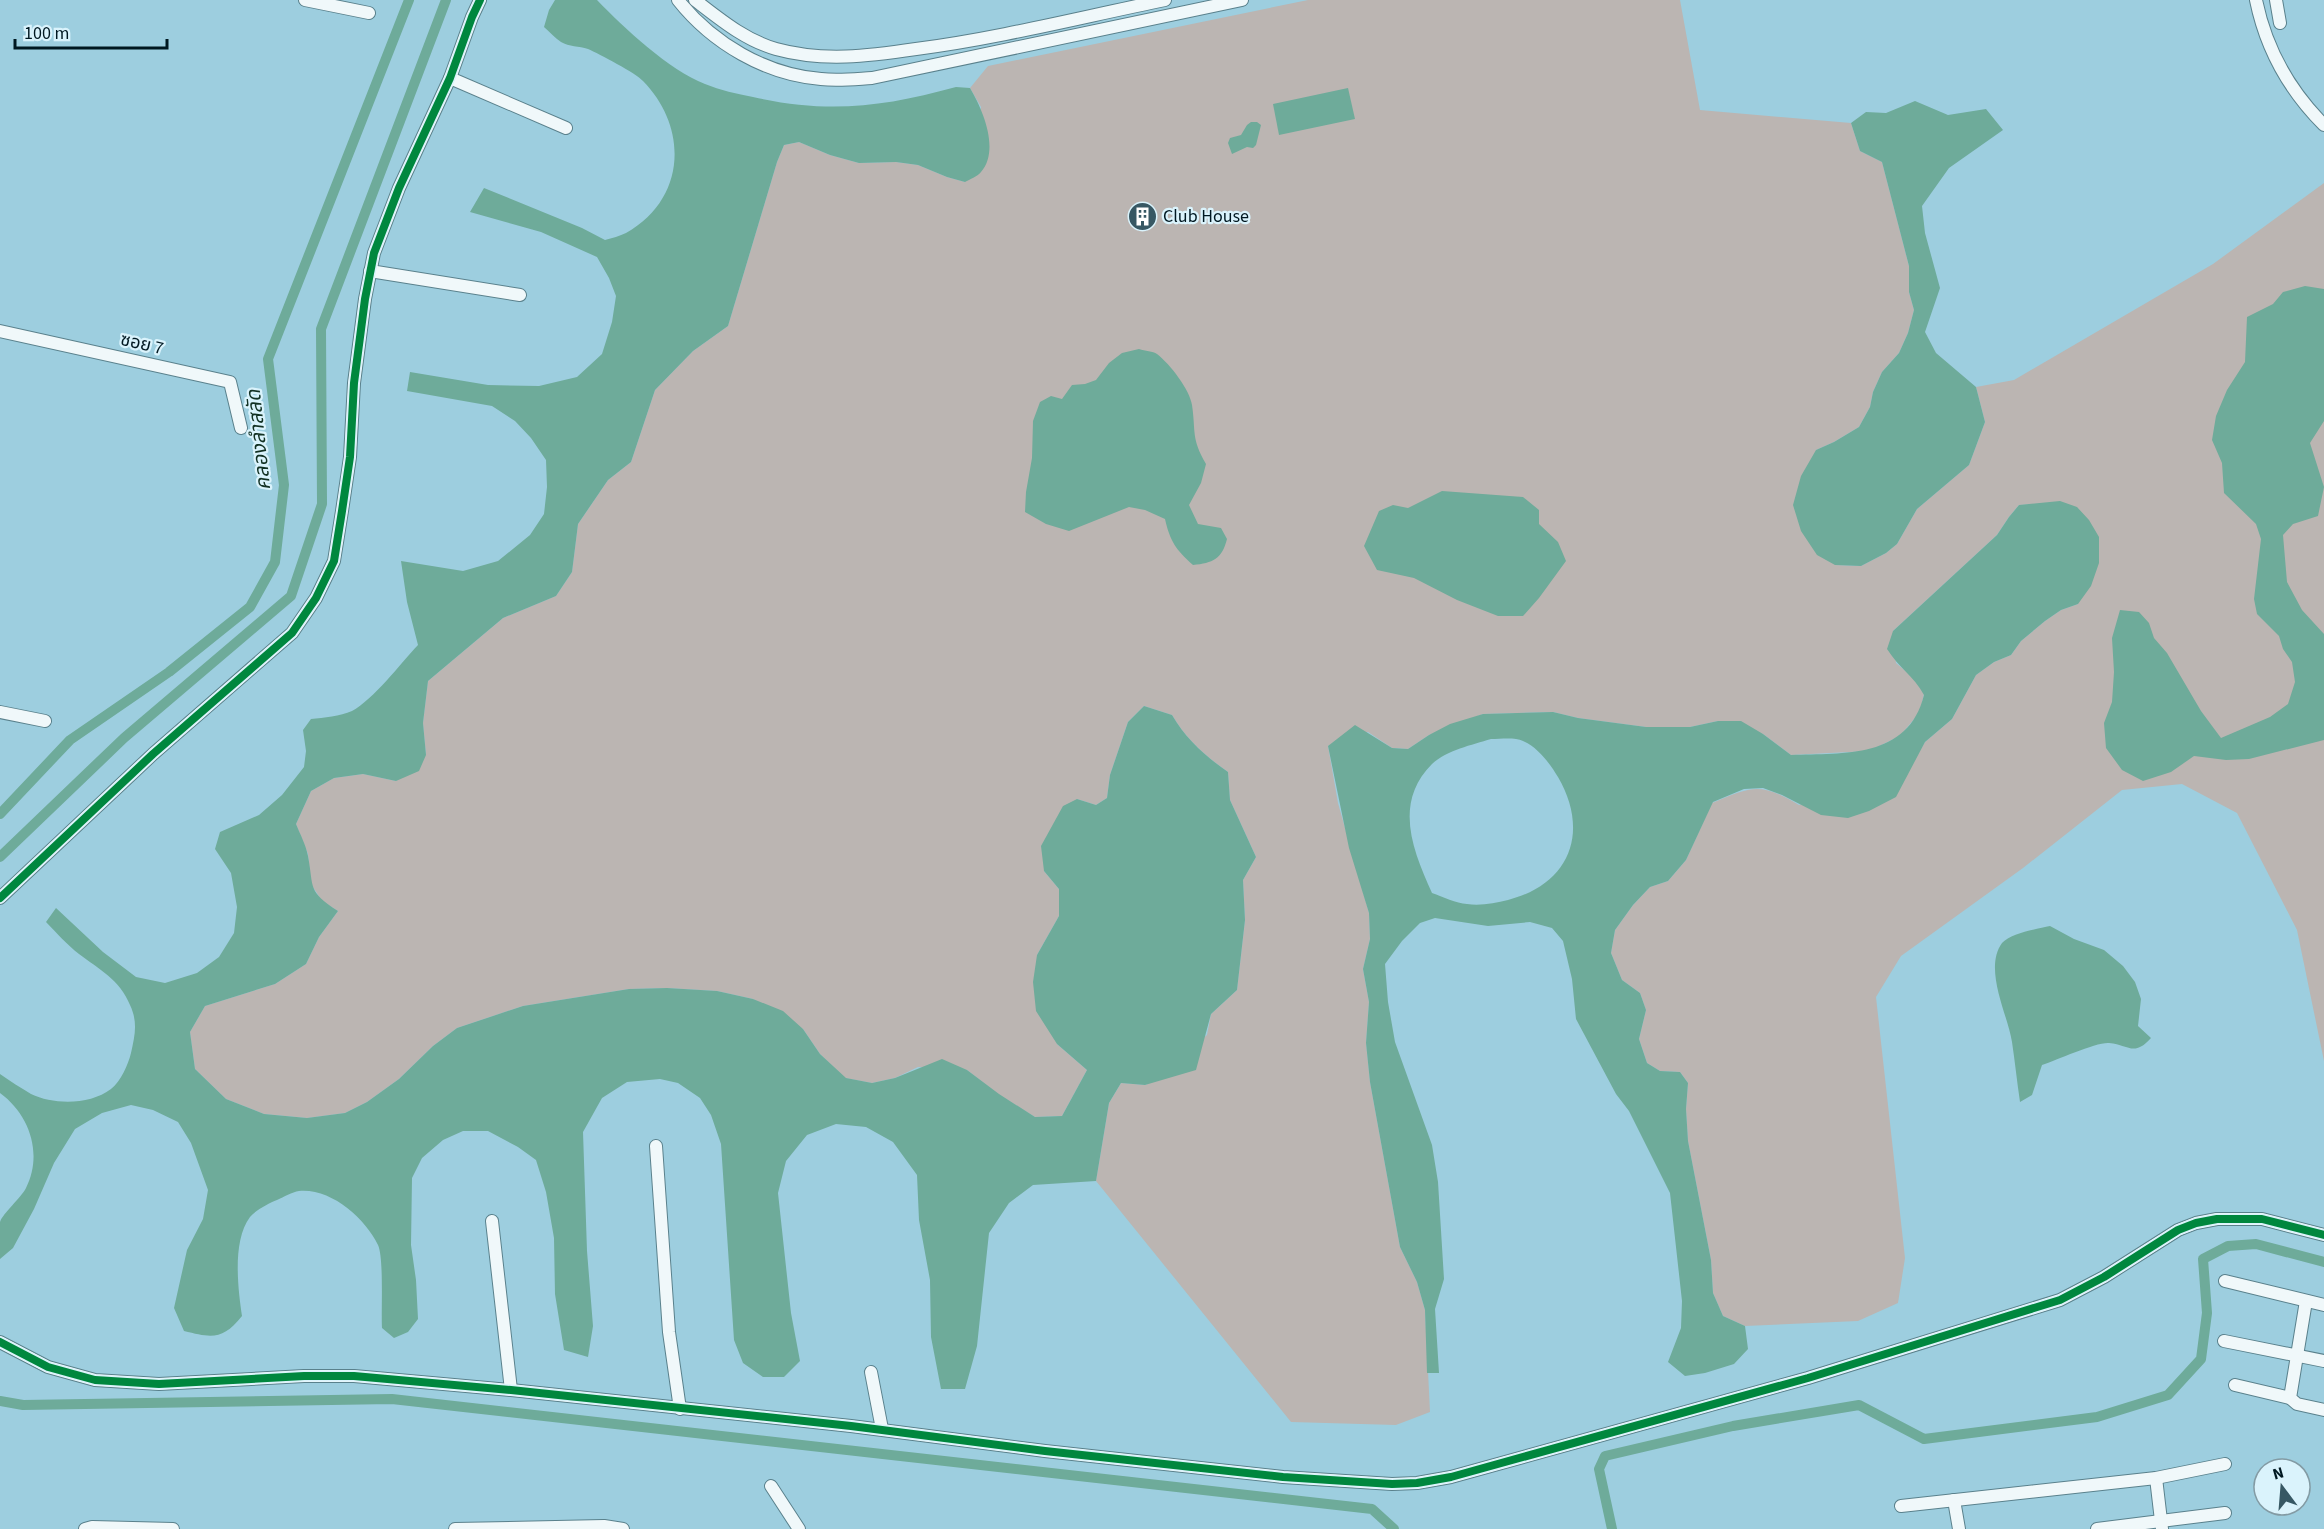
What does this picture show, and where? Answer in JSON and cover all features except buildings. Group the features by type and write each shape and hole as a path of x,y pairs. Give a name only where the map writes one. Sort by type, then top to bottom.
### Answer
{"street":[{"path":"305,0 369,13"},
{"path":"0,898 153,754 292,633 316,598 334,561 350,457 354,383 364,299 374,253 399,188 450,78 480,0"},
{"path":"678,0 686,10 732,50 776,69 820,79 872,78 1242,0"},
{"path":"695,0 733,30 775,48 816,57 862,57 963,43 1165,0"},
{"path":"2256,0 2267,43 2281,70 2294,91 2324,125"},
{"path":"2260,18 2280,19 2276,0"},
{"path":"450,78 566,128"},
{"path":"370,271 520,295"},
{"name":"ซอย 7","path":"0,331 230,382 241,428"},
{"path":"0,712 45,721"},
{"path":"656,1146 669,1332 680,1409"},
{"path":"0,1342 48,1367 95,1380 159,1384 304,1376 354,1376 882,1429 1056,1452 1283,1477 1371,1483 1417,1483 1451,1477 1808,1378 2060,1300 2104,1277 2178,1230 2196,1223 2217,1219 2262,1219 2324,1234"},
{"path":"492,1221 511,1390"},
{"path":"2225,1281 2324,1305"},
{"path":"2290,1398 2306,1300"},
{"path":"2224,1341 2324,1361"},
{"path":"871,1372 882,1429"},
{"path":"2235,1385 2290,1398 2297,1404 2324,1410"},
{"path":"1901,1506 2156,1478 2225,1464"},
{"path":"2156,1478 2162,1525"},
{"path":"771,1486 799,1529"},
{"path":"1954,1500 1959,1529"},
{"path":"2097,1529 2162,1525 2225,1513"},
{"path":"455,1529 604,1526 623,1529"},
{"path":"85,1529 92,1527 172,1529"}],"shaded area":[{"path":"555,0 597,0 620,23 677,69 705,84 741,95 831,107 904,99 956,87 970,88 980,107 987,130 989,153 987,163 979,174 965,182 918,165 896,162 859,163 830,155 799,142 784,145 728,326 693,351 655,390 631,462 608,480 578,524 572,572 556,596 503,618 428,681 423,723 426,755 419,771 396,781 363,774 334,778 311,791 296,824 307,852 316,893 338,911 319,937 306,964 275,984 205,1006 190,1032 195,1069 226,1099 264,1114 307,1118 345,1113 367,1102 399,1079 433,1046 457,1028 523,1006 629,989 667,988 717,991 753,999 783,1011 803,1029 820,1054 846,1078 872,1083 895,1078 942,1059 967,1070 1035,1117 1062,1116 1087,1070 1057,1044 1036,1011 1033,982 1037,955 1059,916 1059,889 1044,871 1041,846 1063,806 1077,799 1096,805 1107,798 1110,775 1128,722 1144,706 1172,715 1183,732 1228,772 1230,800 1256,857 1243,880 1245,920 1237,990 1211,1014 1196,1070 1145,1085 1121,1083 1109,1103 1096,1181 1033,1185 1009,1203 989,1233 977,1346 965,1389 941,1389 931,1337 930,1280 919,1220 917,1175 893,1142 866,1127 836,1124 807,1135 786,1161 778,1193 791,1313 800,1361 784,1377 763,1377 743,1363 734,1340 721,1144 711,1115 700,1098 678,1083 660,1079 627,1082 602,1098 583,1132 587,1251 593,1326 588,1357 564,1350 555,1294 554,1238 546,1192 536,1160 518,1147 488,1131 463,1131 443,1140 422,1158 412,1178 411,1245 418,1319 408,1332 394,1338 382,1328 382,1272 378,1245 356,1215 335,1200 311,1191 291,1193 263,1207 250,1217 244,1227 238,1265 242,1316 235,1324 223,1333 210,1336 184,1331 174,1308 187,1250 203,1219 208,1190 191,1143 178,1122 153,1110 131,1105 102,1113 75,1129 54,1163 34,1209 13,1248 0,1259 0,1222 26,1188 31,1175 33,1149 31,1136 19,1112 0,1093 0,1074 40,1098 83,1101 102,1094 118,1082 128,1063 134,1040 134,1017 121,989 70,947 46,922 56,908 103,952 136,977 165,983 197,973 219,957 234,933 237,907 231,873 215,849 220,832 259,815 282,795 304,767 306,751 303,730 311,719 342,714 360,706 378,690 418,645 407,602 401,561 463,571 498,561 530,535 544,514 547,487 546,460 531,438 515,421 492,406 407,391 410,372 488,385 539,386 577,377 602,354 612,322 616,296 597,257 541,232 470,212 484,188 582,228 605,240 626,233 646,219 660,202 670,182 674,162 674,141 668,120 658,100 643,81 633,73 588,49 564,44 544,27"},
{"path":"1308,0 1680,0 1700,110 1851,123 1860,151 1882,162 1909,266 1909,292 1914,310 1908,333 1899,353 1882,372 1873,392 1870,407 1859,427 1816,450 1835,565 1861,566 1886,553 1897,544 1917,509 1969,465 1985,422 1976,387 2014,380 2213,264 2324,183 2324,1061 2297,930 2237,813 2182,784 2122,790 2023,868 1901,956 1876,997 1905,1258 1898,1303 1858,1321 1745,1326 1723,1316 1713,1293 1711,1260 1688,1141 1686,1109 1688,1083 1680,1072 1660,1071 1647,1063 1639,1039 1646,1010 1640,993 1622,980 1611,953 1615,930 1633,905 1650,887 1668,881 1686,860 1712,803 1737,793 1756,789 1775,793 1799,805 1912,764 1925,742 1952,719 1976,675 1994,662 2011,655 2021,641 2045,621 2061,610 2078,604 2038,504 2019,505 1997,535 1893,631 1896,663 1914,678 1924,694 1920,712 1900,736 1869,751 1791,755 1763,734 1718,721 1690,727 1646,727 1578,718 1553,712 1483,714 1429,735 1408,749 1392,748 1368,732 1328,746 1338,803 1369,913 1370,939 1363,969 1369,1002 1366,1043 1370,1082 1400,1247 1417,1282 1425,1310 1430,1412 1396,1425 1291,1422 1096,1181 1109,1103 1121,1083 1146,1085 1207,1035 1211,1014 1237,990 1245,920 1243,880 1256,857 1230,800 1228,772 1183,732 1172,715 1144,706 1128,722 1110,775 1107,798 1096,805 1077,799 1044,871 1059,889 1059,916 1037,955 1057,1044 1087,1070 1062,1116 1035,1117 998,1094 967,1070 918,1067 895,1078 872,1083 845,1078 820,1054 803,1029 753,999 717,991 667,988 629,989 523,1006 457,1028 433,1046 399,1079 367,1102 345,1113 307,1118 264,1114 226,1099 195,1069 190,1032 205,1006 275,984 306,964 319,937 338,911 322,901 311,884 308,854 296,824 311,791 334,778 363,774 396,781 426,755 423,723 428,681 503,618 556,596 572,572 578,524 608,480 631,462 655,390 693,351 728,326 784,145 799,142 830,155 859,163 896,162 918,165 965,182 981,107 970,88 988,66"},
{"path":"1348,88 1355,119 1279,135 1273,104"},
{"path":"1915,101 1948,115 1986,109 2003,130 1949,168 1922,206 1925,233 1940,288 1925,332 1936,353 1976,387 1985,422 1969,465 1917,509 1897,544 1886,553 1861,566 1835,565 1817,555 1801,531 1793,505 1801,476 1816,450 1859,427 1870,407 1873,392 1882,372 1899,353 1908,333 1914,310 1909,292 1909,266 1882,162 1860,151 1851,123 1866,112 1886,113"},
{"path":"1251,122 1261,125 1256,145 1232,154 1228,143 1230,138 1241,135"},
{"path":"2305,286 2324,289 2324,421 2310,443 2324,487 2318,516 2293,524 2283,535 2287,582 2302,610 2324,634 2324,740 2249,759 2226,760 2194,756 2171,772 2143,781 2122,770 2106,748 2104,723 2112,702 2114,672 2112,638 2120,610 2139,612 2149,623 2154,638 2167,653 2201,711 2221,738 2270,717 2288,704 2295,682 2292,662 2283,649 2279,636 2257,614 2254,599 2261,539 2256,524 2224,493 2222,463 2212,440 2216,416 2227,390 2245,362 2247,317 2273,304 2283,292"},
{"path":"1139,349 1155,353 1162,358 1188,392 1192,405 1196,441 1206,464 1201,483 1189,505 1198,524 1221,528 1227,539 1216,559 1206,563 1193,565 1175,545 1165,519 1145,510 1129,507 1069,531 1046,524 1025,512 1032,458 1033,421 1040,402 1051,396 1062,399 1072,385 1096,380 1109,363 1122,353"},
{"path":"1442,491 1523,497 1539,510 1539,524 1558,542 1566,561 1523,616 1498,616 1457,600 1414,578 1377,570 1364,546 1379,511 1393,505 1408,508"},
{"path":"2060,501 2077,507 2089,520 2099,537 2099,563 2091,586 2078,604 2061,610 2045,621 2021,641 2011,655 1994,662 1976,675 1952,719 1925,742 1896,797 1869,811 1848,818 1821,815 1763,788 1744,789 1713,802 1686,860 1668,881 1650,887 1633,905 1615,930 1611,953 1622,980 1640,993 1646,1010 1639,1039 1647,1063 1660,1071 1680,1072 1688,1083 1686,1109 1688,1141 1711,1260 1713,1293 1723,1316 1745,1326 1748,1349 1734,1364 1705,1373 1685,1376 1668,1362 1681,1328 1682,1301 1670,1193 1629,1111 1616,1094 1576,1019 1572,979 1563,941 1552,928 1530,922 1488,926 1435,918 1420,923 1402,941 1385,964 1388,1002 1395,1042 1432,1145 1438,1182 1444,1279 1435,1309 1439,1373 1427,1373 1425,1310 1417,1282 1400,1247 1370,1082 1366,1043 1369,1002 1363,969 1370,939 1369,913 1349,848 1328,746 1355,725 1392,748 1408,749 1450,724 1483,714 1553,712 1578,718 1646,727 1690,727 1718,721 1741,721 1791,755 1852,752 1889,742 1904,731 1916,716 1924,695 1887,649 1893,631 1997,535 2019,505","holes":["1491,739 1523,741 1534,747 1547,761 1568,797 1573,836 1560,869 1546,882 1508,900 1477,905 1450,900 1432,893 1413,844 1410,811 1413,795 1420,779 1432,764 1460,748"]},
{"path":"2050,926 2074,939 2104,950 2123,966 2135,982 2141,999 2138,1026 2151,1038 2136,1048 2103,1043 2042,1065 2032,1095 2020,1102 2010,1031 1998,992 1995,966 1997,954 2002,943 2011,937"}],"waterway":[{"name":"คลองลำสลัด","path":"0,814 70,740 169,672 250,607 275,562 284,485 268,359 409,0"},
{"path":"0,857 124,738 291,596 322,504 321,329 446,0"},
{"path":"1612,1529 1599,1469 1605,1456 1733,1426 1859,1405 1924,1439 2097,1417 2168,1395 2201,1359 2207,1313 2203,1259 2228,1246 2256,1244 2324,1262"},
{"path":"0,1401 23,1405 392,1399 1372,1509 1394,1529"}],"cycle path":[{"path":"0,898 153,754 292,633 316,598 334,561 350,457 354,383 365,299 374,253 399,188 450,78 480,0"},
{"path":"0,1342 48,1367 95,1380 159,1384 304,1376 354,1376 851,1426 1045,1451 1283,1477 1392,1484 1417,1483 1451,1477 1808,1378 2060,1300 2104,1277 2178,1230 2196,1223 2217,1219 2262,1219 2324,1235"}],"place":[{"name":"Club House","path":"1142,216"}]}
